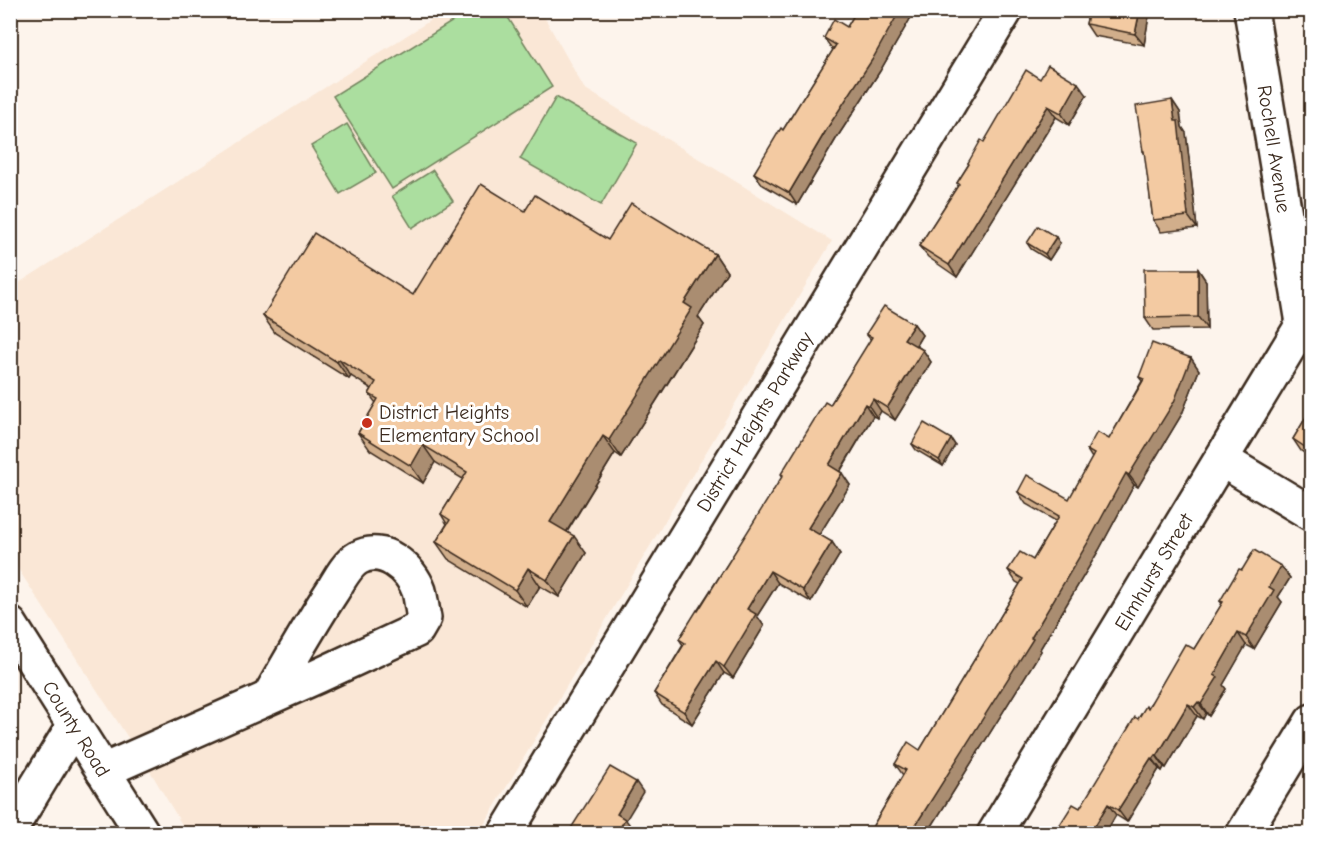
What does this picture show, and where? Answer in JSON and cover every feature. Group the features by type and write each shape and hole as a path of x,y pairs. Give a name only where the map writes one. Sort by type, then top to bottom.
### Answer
{"street":[{"name":"District Heights Parkway","path":"505,834 1006,10"},
{"name":"Rochell Avenue","path":"1251,10 1307,316"},
{"name":"Elmhurst Street","path":"994,834 1307,316"},
{"path":"1222,459 1311,514"},
{"path":"103,771 318,676 417,630 424,618 418,589 404,568 392,557 383,555 374,554 358,558 345,571 323,605 269,697"},
{"name":"County Road","path":"10,624 143,834"},
{"path":"1243,834 1311,721"},
{"path":"10,830 74,726"}],"shaded area":[{"name":"District Heights Elementary School","path":"445,11 541,11 584,88 832,241 479,833 187,833 153,776 11,558 11,288"}],"green space":[{"path":"469,11 504,11 552,87 392,189 333,96"},
{"path":"556,97 637,143 601,205 520,159"},
{"path":"347,124 376,173 340,194 311,146"},
{"path":"433,170 453,201 412,228 392,196"}],"building":[{"path":"857,10 900,10 872,60 828,127 789,193 754,173 836,45 824,38 834,19 847,27"},
{"path":"1089,10 1140,10 1135,34 1086,24"},
{"path":"1048,65 1078,83 1061,113 1048,106 949,265 919,246 959,184 957,183 981,140 984,142 1026,70 1040,79"},
{"path":"1172,100 1175,121 1178,121 1188,216 1153,220 1136,106"},
{"path":"481,184 525,211 535,195 608,240 631,203 715,254 684,303 692,308 609,440 603,436 550,522 574,536 547,580 528,568 515,590 436,542 450,520 441,514 467,472 423,445 411,466 358,433 378,399 369,394 376,382 339,359 337,362 263,316 314,233 413,295"},
{"path":"1038,226 1056,237 1045,254 1027,243"},
{"path":"1144,269 1198,269 1198,317 1145,318"},
{"path":"884,306 914,324 904,339 923,350 887,408 873,399 869,406 865,404 829,465 842,473 808,528 832,542 803,590 770,571 747,609 756,614 724,667 716,661 684,712 654,693 685,643 679,639 783,475 781,474 825,402 830,405 872,337 866,334"},
{"path":"1152,343 1191,358 1174,402 1129,475 1126,473 1031,638 1033,639 915,826 917,827 913,834 878,834 871,829 906,770 895,764 908,742 920,750 1023,579 1008,570 1020,552 1033,560 1059,516 1018,492 1027,475 1069,499 1094,454 1087,450 1097,432 1109,439 1144,379 1139,377"},
{"path":"1311,409 1311,451 1293,439"},
{"path":"924,423 951,439 939,460 912,444"},
{"path":"1254,550 1281,566 1269,587 1274,590 1246,637 1238,633 1214,675 1218,677 1201,704 1198,702 1194,707 1188,704 1157,756 1151,758 1118,810 1108,804 1090,834 1054,834 1073,804 1080,808 1135,717 1138,719 1146,706 1148,708 1185,644 1194,649 1223,602 1220,601 1239,569 1242,570"},
{"path":"610,767 636,782 617,814 625,819 621,826 625,828 622,834 568,833"}],"place":[{"name":"District Heights Elementary School","path":"367,423"}]}
